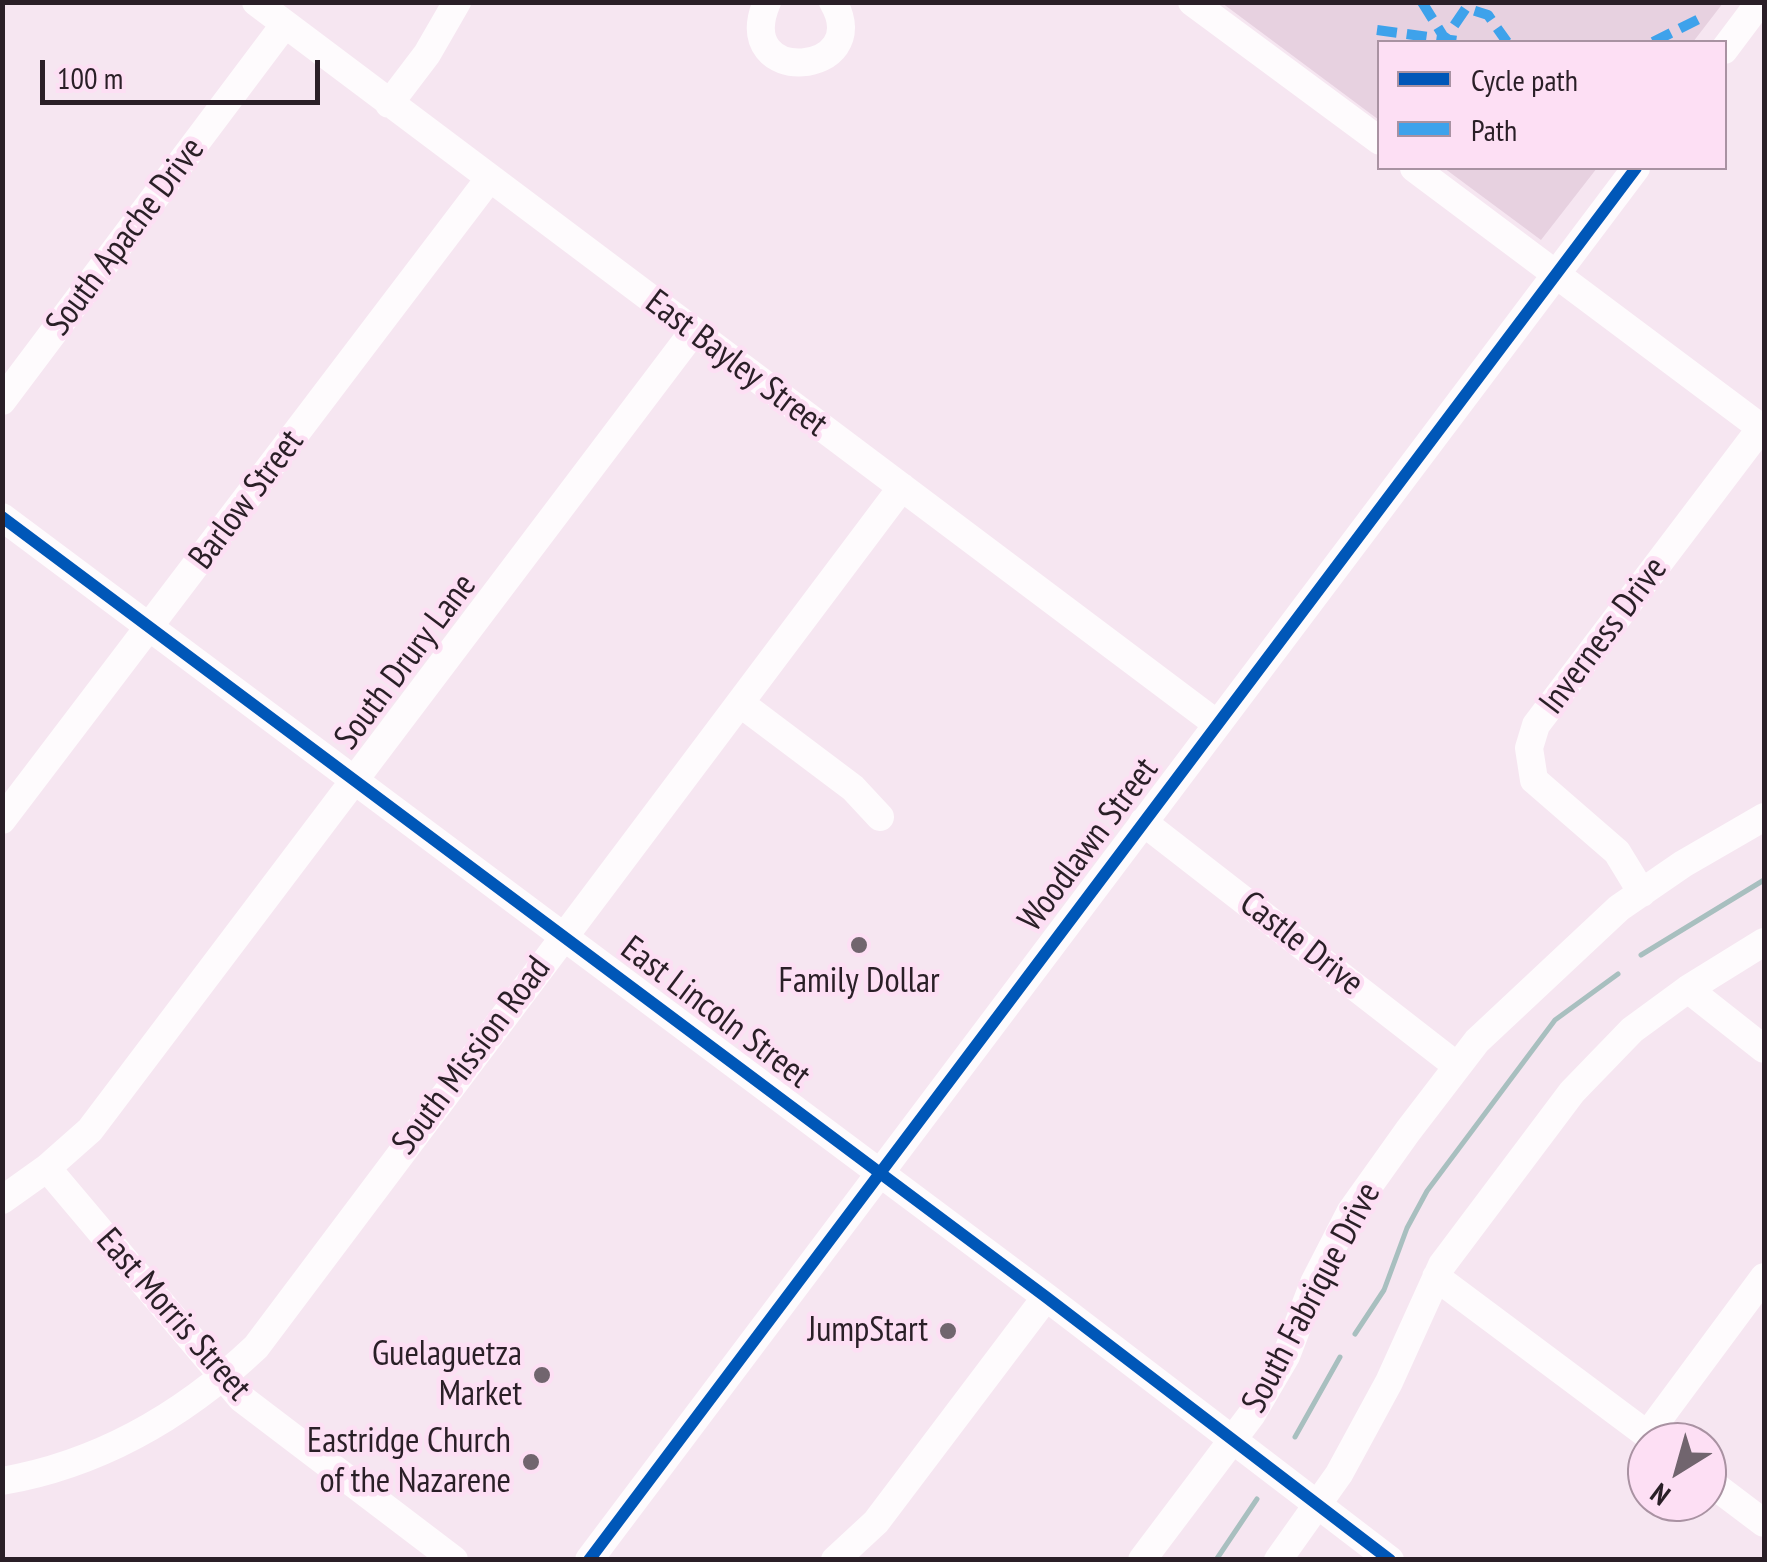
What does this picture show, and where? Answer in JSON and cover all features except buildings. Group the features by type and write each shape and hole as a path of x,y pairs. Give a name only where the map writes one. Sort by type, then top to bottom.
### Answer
{"street":[{"name":"East Bayley Street","path":"256,2 1218,724"},
{"path":"389,104 426,54 457,2"},
{"path":"767,2 762,15 764,40 782,60 796,65 818,61 836,44 840,23 833,2"},
{"path":"1192,2 1377,139"},
{"path":"1727,46 1760,2"},
{"name":"South Apache Drive","path":"2,401 285,24"},
{"path":"1417,170 1764,427"},
{"name":"Woodlawn Street","path":"589,1560 1634,170"},
{"name":"Barlow Street","path":"2,820 489,179"},
{"name":"South Drury Lane","path":"2,1200 90,1130 693,332"},
{"name":"Inverness Drive","path":"1642,893 1616,852 1534,780 1529,748 1536,724 1764,427"},
{"name":"South Mission Road","path":"2,1480 90,1459 160,1423 222,1378 256,1346 902,487"},
{"name":"East Lincoln Street","path":"2,518 1046,1297 1390,1560"},
{"path":"740,703 853,788 880,817"},
{"name":"South Fabrique Drive","path":"1142,1560 1252,1414 1286,1356 1314,1283 1351,1211 1458,1066 1492,1028 1619,908 1683,864 1764,817"},
{"name":"Castle Drive","path":"1144,822 1458,1066"},
{"path":"1278,1560 1339,1474 1389,1382 1436,1276 1572,1092 1632,1030 1688,989 1764,942"},
{"path":"1688,989 1764,1049"},
{"name":"East Morris Street","path":"47,1168 240,1398 454,1560"},
{"path":"1436,1276 1631,1422"},
{"path":"1663,1422 1764,1277"},
{"path":"835,1560 876,1522 1046,1297"},
{"path":"1727,1495 1764,1523"}],"shaded area":[{"path":"1222,3 1723,3 1695,40 1377,40 1377,119"},
{"path":"1447,170 1595,170 1541,240"}],"waterway":[{"path":"1641,955 1764,880"},
{"path":"1355,1334 1384,1290 1407,1228 1427,1191 1555,1020 1618,974"},
{"path":"1295,1437 1340,1357"},
{"path":"1216,1560 1257,1499"}],"marked path":[{"path":"1422,2 1445,39 1466,8 1488,15 1506,40"},
{"path":"1657,40 1701,18"},
{"path":"1377,30 1450,40"}],"cycle path":[{"path":"589,1560 1634,170"},
{"path":"2,517 1046,1297 1390,1560"}],"place":[{"name":"Family Dollar","path":"859,945"},
{"name":"JumpStart","path":"948,1331"},
{"name":"Guelaguetza Market","path":"542,1375"},
{"name":"Eastridge Church of the Nazarene","path":"531,1462"}]}
